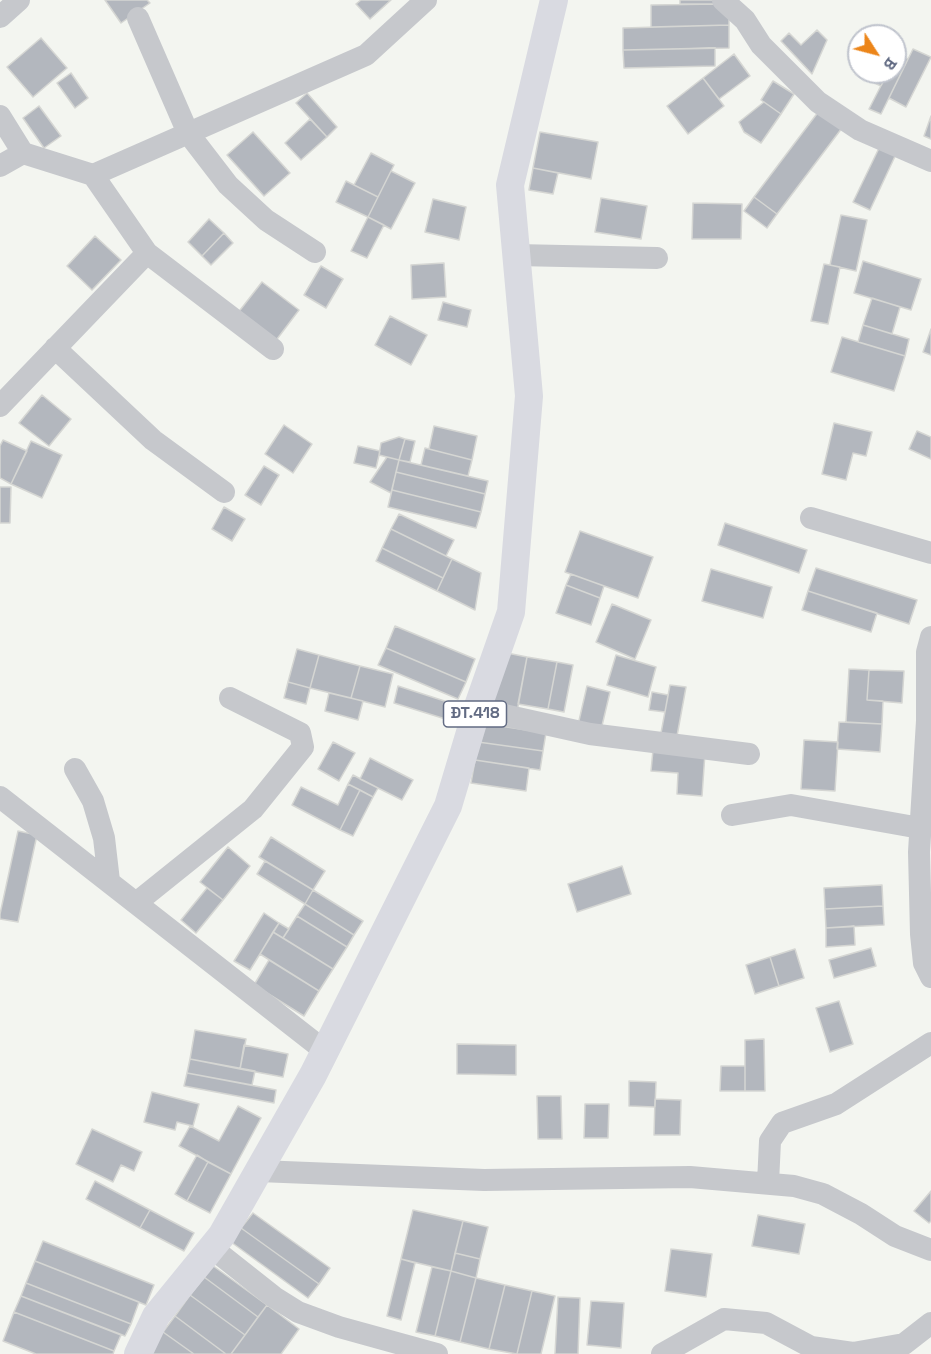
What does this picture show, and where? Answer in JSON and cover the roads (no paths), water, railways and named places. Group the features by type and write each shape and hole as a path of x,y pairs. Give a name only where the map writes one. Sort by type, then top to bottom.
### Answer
{"main road":[{"name":"ĐT.418","path":"138,1354 156,1316 222,1235 325,1051 448,806 477,709 511,612 529,396 510,185 554,0"}],"street":[{"path":"0,17 19,0"},
{"path":"93,175 366,55 426,0"},
{"path":"723,0 745,20 761,45 818,102 860,130 931,161"},
{"path":"138,18 188,133 228,185 266,220 315,252"},
{"path":"0,116 23,153 93,175 147,253 273,350"},
{"path":"0,166 23,153"},
{"path":"0,406 147,253"},
{"path":"516,255 657,258"},
{"path":"55,348 153,440 224,492"},
{"path":"811,518 931,553"},
{"path":"931,637 927,652 927,721 920,828 921,934 924,963 931,977"},
{"path":"136,903 253,809 303,747 300,733 230,698"},
{"path":"477,709 590,734 749,754"},
{"path":"75,769 96,810 104,838 109,881"},
{"path":"0,797 325,1051"},
{"path":"732,815 791,806 920,828"},
{"path":"768,1184 770,1142 782,1123 836,1104 931,1043"},
{"path":"259,1171 484,1180 690,1177 794,1186 824,1194 896,1236 931,1250"},
{"path":"212,1248 274,1297 298,1312 339,1327 437,1354"},
{"path":"662,1354 724,1319 766,1323 811,1347 853,1353 904,1344 931,1323"}]}
